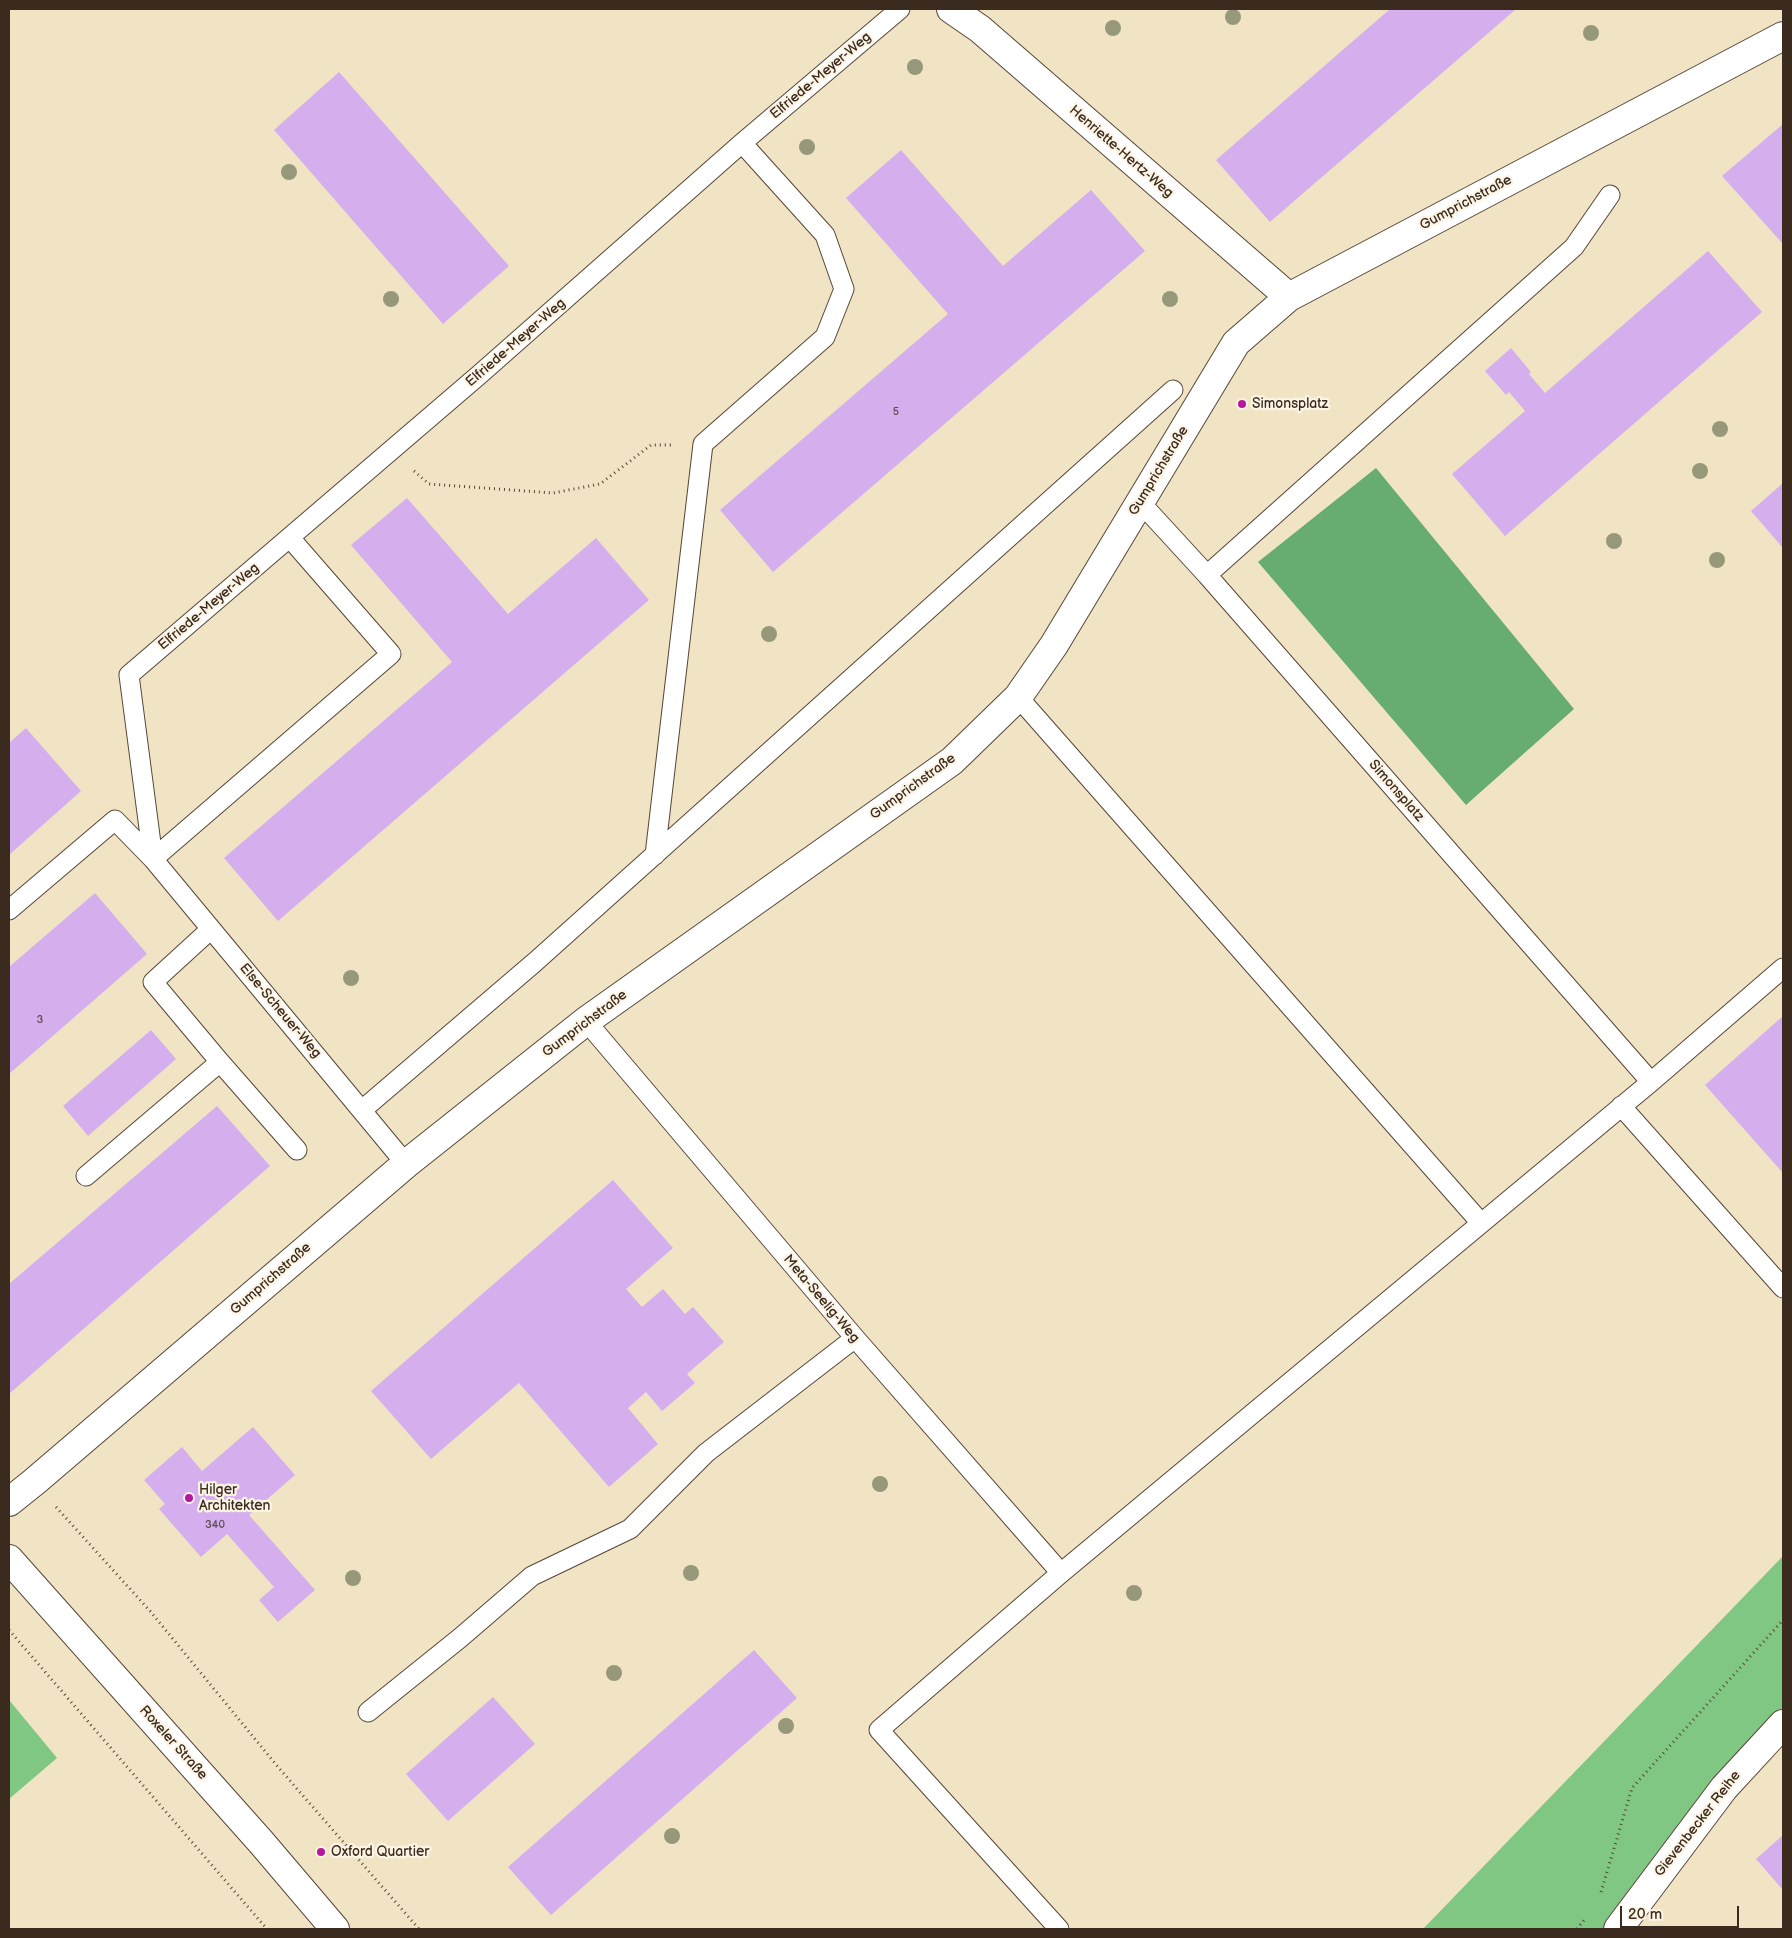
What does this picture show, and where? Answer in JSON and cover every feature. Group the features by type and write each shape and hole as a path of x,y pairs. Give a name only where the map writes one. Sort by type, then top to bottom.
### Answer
{"street":[{"name":"Henriette-Hertz-Weg","path":"951,9 980,29 1290,298"},
{"name":"Gumprichstraße","path":"9,1502 406,1164 586,1021 952,761 1018,697 1054,645 1236,343 1290,298 1783,36"},
{"name":"Roxeler Straße","path":"9,1558 335,1929"},
{"name":"Gievenbecker Reihe","path":"1618,1929 1724,1788 1783,1724"}],"lane":[{"name":"Elfriede-Meyer-Weg","path":"153,859 129,675 390,452 742,143 900,9"},
{"path":"656,855 703,444 826,337 844,289 825,235 742,143"},
{"path":"1207,575 1574,247 1610,195"},
{"path":"362,1110 535,962 656,855 1173,390"},
{"name":"Simonsplatz","path":"1140,502 1207,575 1651,1082"},
{"path":"153,859 391,654 290,538"},
{"path":"1018,697 1481,1223"},
{"name":"Else-Scheuer-Weg","path":"9,910 115,820 153,859 406,1164"},
{"path":"211,929 153,982 297,1150"},
{"path":"1059,1929 879,1730 1061,1573 1651,1082 1783,968"},
{"name":"Meta-Seelig-Weg","path":"586,1021 855,1338 1061,1573"},
{"path":"86,1176 220,1062"},
{"path":"1621,1106 1783,1288"},
{"path":"368,1712 460,1638 532,1576 630,1529 706,1453 855,1338"}],"path":[{"path":"390,452 429,484 552,493 600,484 651,445 703,444"},
{"path":"34,1482 150,1610 278,1767 419,1929"},
{"path":"1599,1898 1632,1788 1783,1620"},
{"path":"9,1630 267,1929"},
{"path":"1578,1929 1588,1914"}],"green space":[{"path":"1376,468 1574,709 1466,805 1258,562"},
{"path":"1783,1556 1783,1721 1654,1860 1604,1929 1423,1929"},
{"path":"9,1700 57,1758 9,1799"}],"building":[{"path":"1390,9 1516,9 1270,222 1216,160"},
{"path":"339,72 509,266 443,324 274,130"},
{"path":"1783,124 1783,244 1722,176"},
{"path":"901,150 1003,266 1091,190 1145,251 773,572 720,510 948,314 846,198"},
{"path":"1708,251 1762,312 1505,536 1452,474 1525,411 1509,392 1506,395 1485,371 1511,348 1545,393"},
{"path":"1783,483 1783,548 1751,511"},
{"path":"407,498 508,614 596,538 649,600 278,921 224,858 452,662 351,545"},
{"path":"26,728 81,791 9,855 9,743"},
{"path":"95,893 147,954 9,1074 9,967"},
{"path":"1783,1016 1783,1173 1705,1085"},
{"path":"151,1030 176,1059 88,1136 63,1106"},
{"path":"217,1106 270,1166 9,1394 9,1284"},
{"path":"613,1180 673,1248 626,1289 642,1307 663,1289 685,1314 693,1307 724,1342 687,1374 695,1383 662,1411 646,1392 628,1408 658,1444 609,1487 519,1383 431,1459 371,1391"},
{"path":"253,1427 295,1475 249,1515 315,1590 278,1622 259,1600 274,1587 227,1534 201,1557 159,1509 165,1504 144,1480 182,1447 202,1471"},
{"path":"754,1650 797,1698 551,1915 508,1867"},
{"path":"493,1697 535,1744 448,1821 406,1774"},
{"path":"1783,1835 1783,1890 1756,1859"}],"place":[{"name":"Simonsplatz","path":"1242,404"},
{"name":"Hilger Architekten","path":"189,1498"},
{"name":"Oxford Quartier","path":"321,1852"}]}
